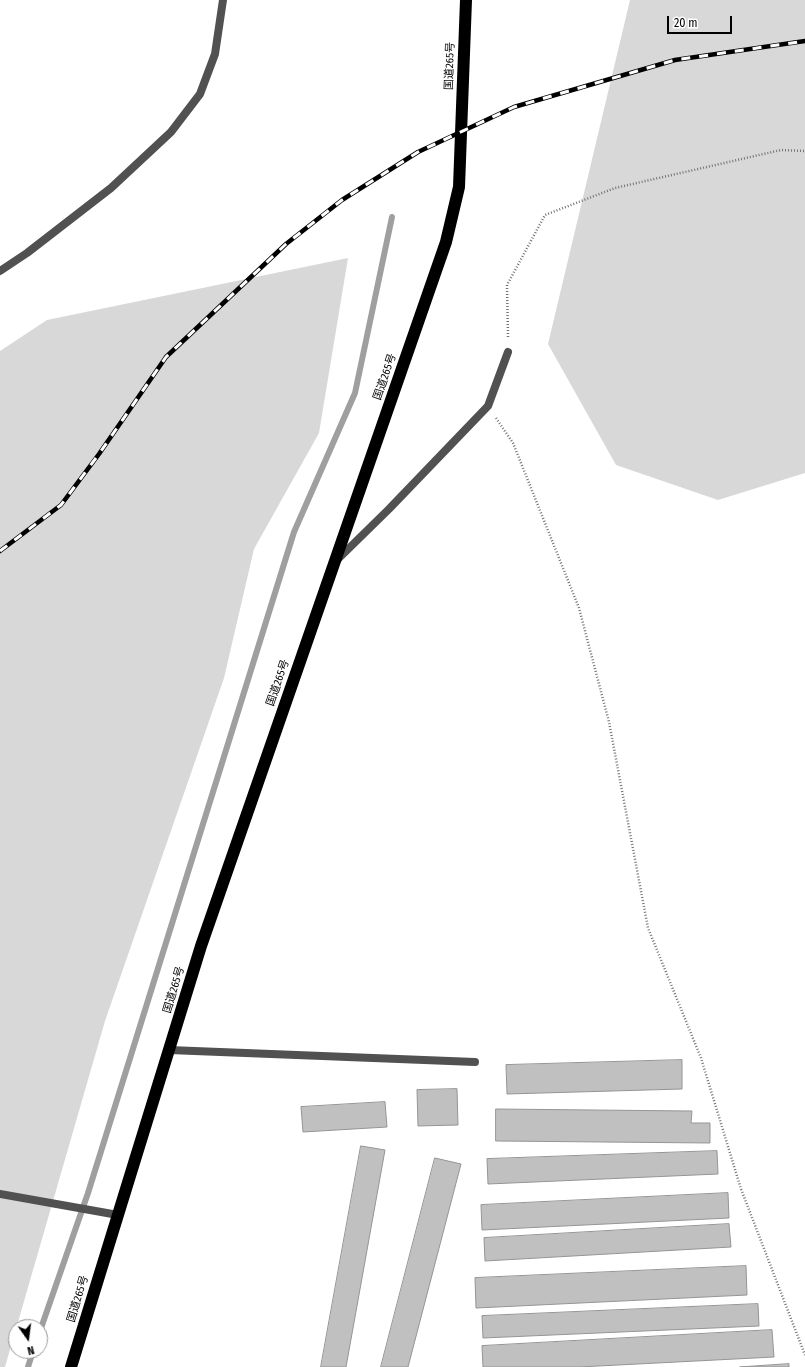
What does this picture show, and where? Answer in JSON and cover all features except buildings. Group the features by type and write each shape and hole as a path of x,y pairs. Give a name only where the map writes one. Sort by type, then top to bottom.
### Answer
{"highway":[{"name":"国道265号","path":"71,1367 201,946 333,563 446,242 459,187 462,71 466,0"}],"street":[{"path":"0,270 27,252 110,188 170,132 200,94 215,54 223,0"},
{"path":"333,563 389,509 488,406 508,352"},
{"path":"169,1050 475,1062"},
{"path":"0,1194 118,1215"}],"path":[{"path":"508,352 506,285 545,215 614,188 781,150 805,151"},
{"path":"488,406 513,443 578,608 609,722 648,928 701,1058 741,1189 805,1355"}],"shaded area":[{"path":"630,0 805,0 805,473 718,500 616,465 548,344"},
{"path":"348,258 319,433 254,549 224,678 105,1021 19,1319 8,1319 8,1357 5,1367 0,1367 0,351 47,320"}],"waterway":[{"path":"44,1319 88,1193 294,532 355,393 392,217"},
{"path":"28,1367 30,1359"}],"railway":[{"path":"0,551 61,505 99,454 166,357 286,244 342,200 418,152 514,107 675,60 805,41"}]}
